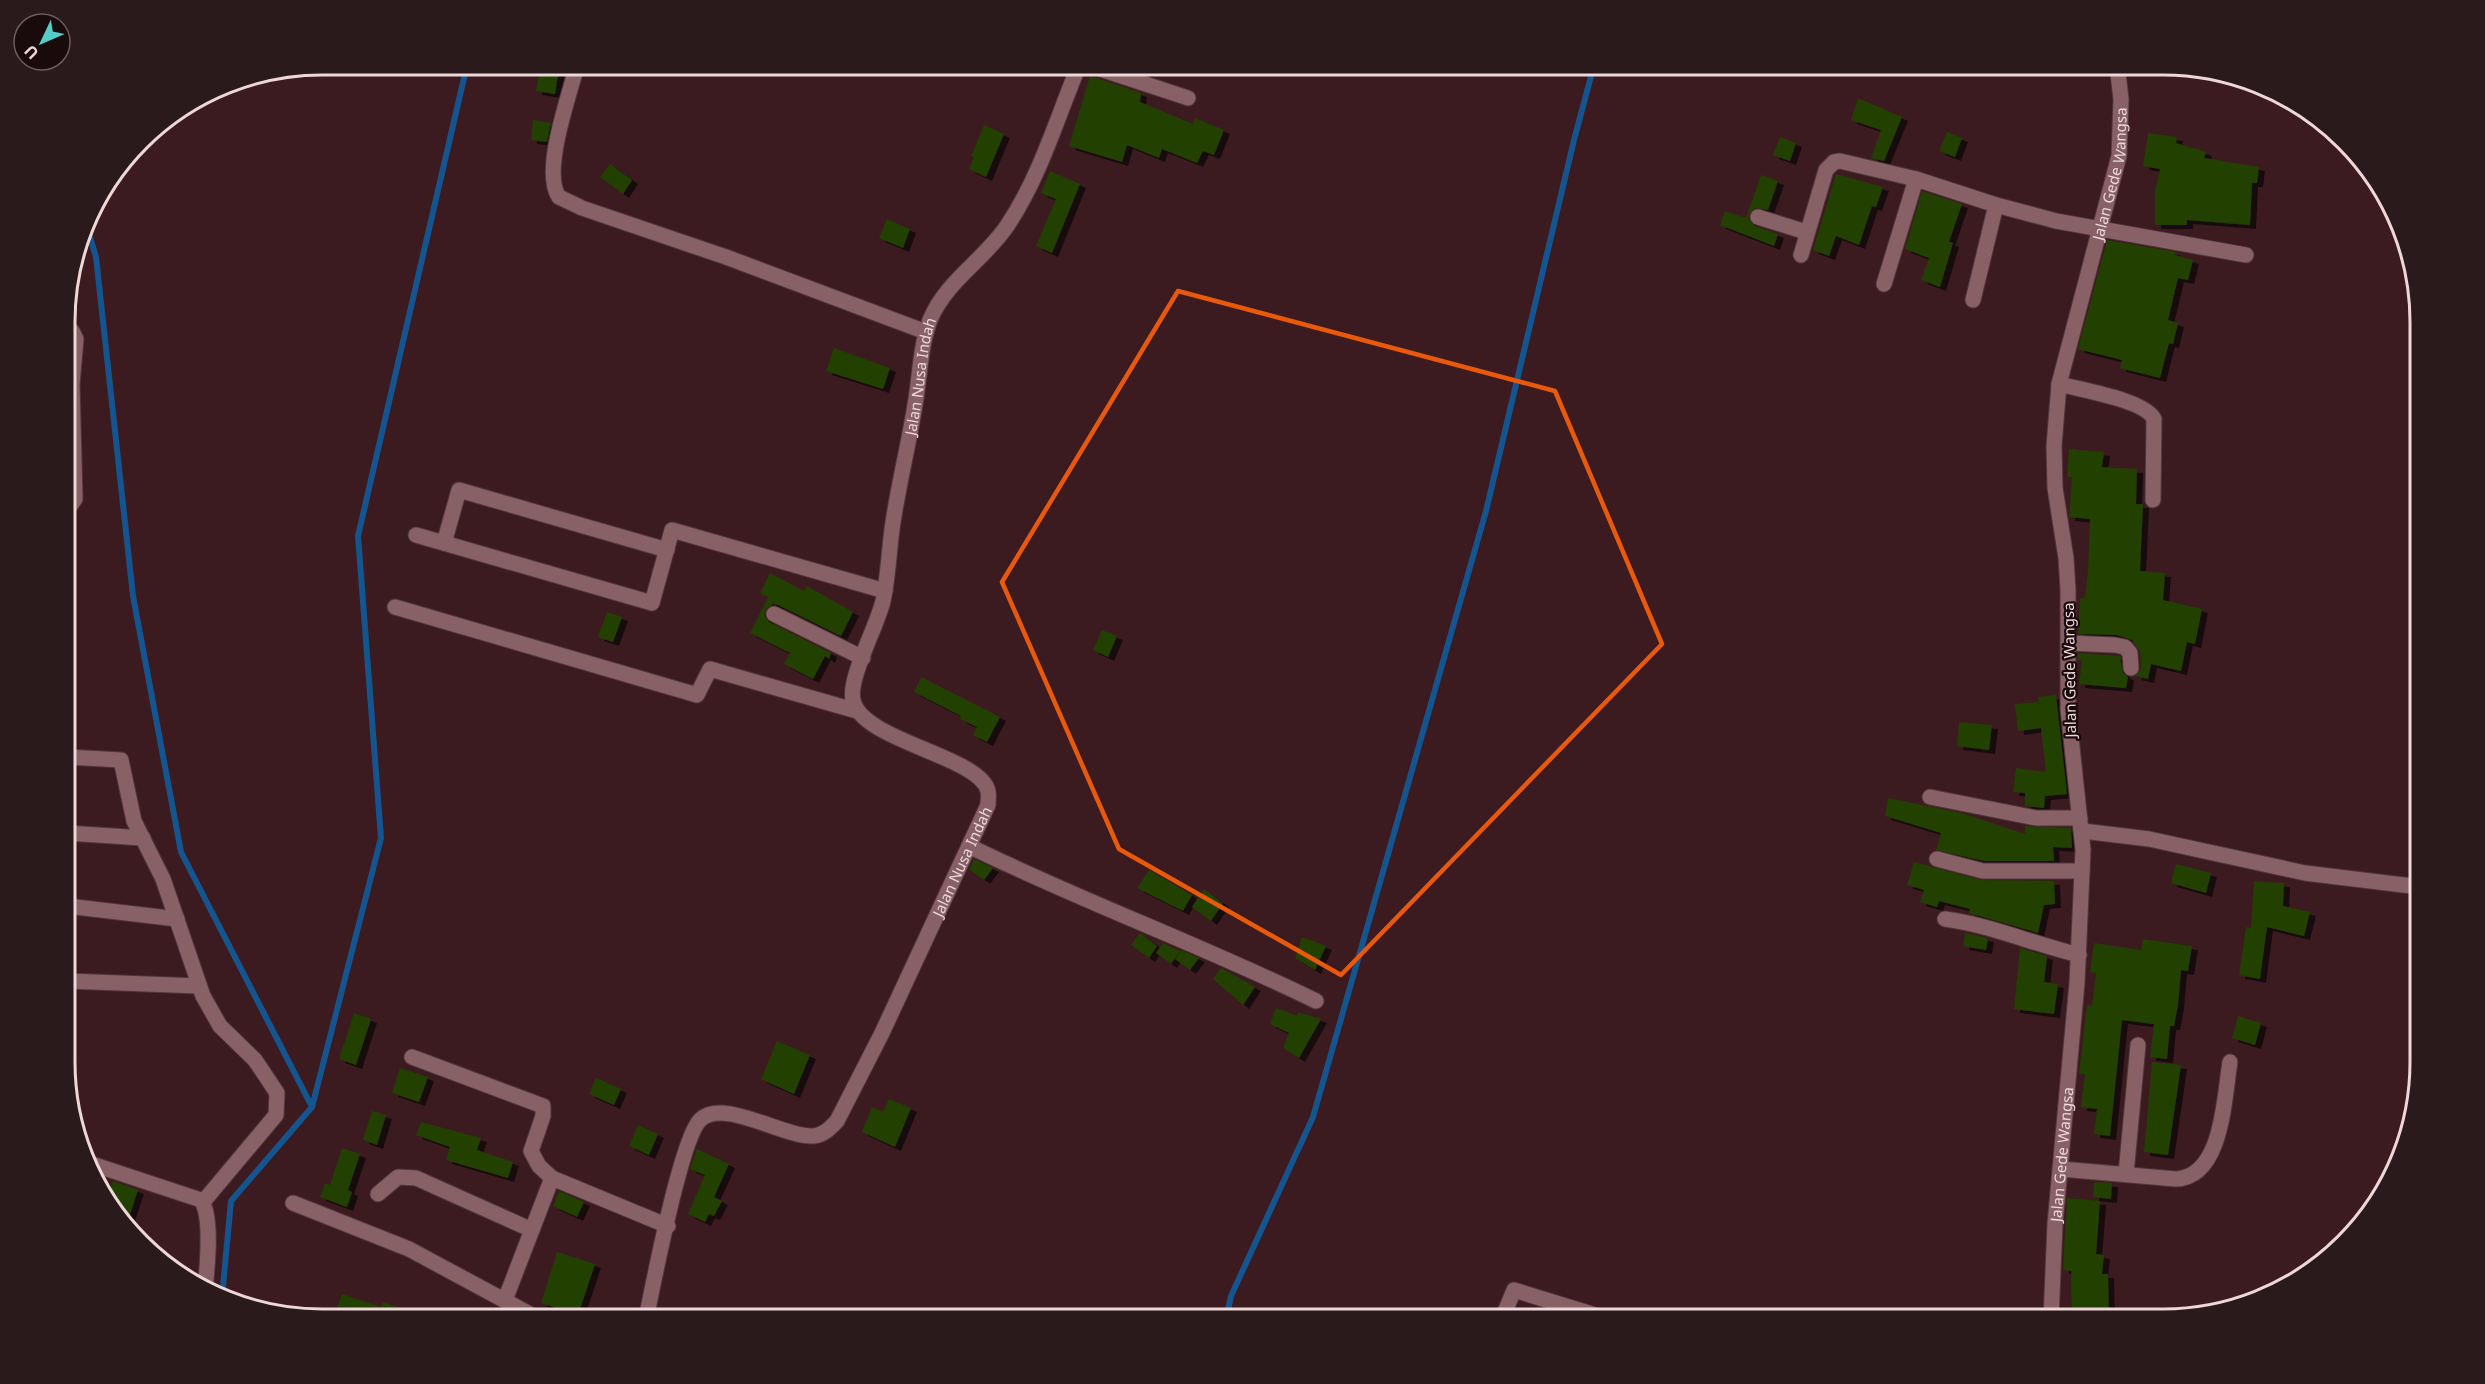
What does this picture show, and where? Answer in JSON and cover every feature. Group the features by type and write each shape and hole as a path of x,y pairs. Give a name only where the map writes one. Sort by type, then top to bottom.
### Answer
{"street":[{"path":"575,75 556,149 553,182 559,197 582,208 726,256 926,332"},
{"name":"Jalan Nusa Indah","path":"648,1309 683,1154 695,1126 708,1113 725,1112 792,1132 814,1136 826,1132 837,1121 882,1033 988,805 988,791 982,781 965,769 880,727 857,711 852,699 862,657 879,620 885,591 894,511 926,332 942,297 992,246 1008,224 1034,175 1075,75"},
{"path":"1120,75 1188,98"},
{"name":"Jalan Gede Wangsa","path":"2051,1309 2055,1224 2079,955 2082,872 2081,825 2068,709 2066,558 2057,509 2054,466 2059,384 2114,179 2121,132 2118,75"},
{"path":"1801,255 1826,170 1834,162 1916,179 1995,205 2101,230 2246,255"},
{"path":"1884,284 1916,179"},
{"path":"1973,300 1995,205"},
{"path":"1758,218 1806,232"},
{"path":"2059,384 2131,403 2146,408 2151,413 2154,419 2152,500"},
{"path":"444,543 459,490 667,550"},
{"path":"416,535 652,603 672,530 885,591"},
{"path":"395,607 697,695 710,669 857,711"},
{"path":"774,614 862,657"},
{"path":"2068,643 2121,646 2130,653 2131,668"},
{"path":"75,758 121,760 134,821 163,879 199,986 220,1026 255,1060 277,1093 276,1115 203,1202 208,1257 206,1280"},
{"path":"1930,797 2149,838 2305,873 2410,886"},
{"path":"75,834 143,838"},
{"path":"969,846 1047,885 1246,967 1316,1001"},
{"path":"1937,860 1983,871 2082,872"},
{"path":"75,907 177,919"},
{"path":"1945,919 1979,923 2015,938 2079,955"},
{"path":"75,981 199,986"},
{"path":"2126,1174 2138,1045"},
{"path":"412,1057 543,1106 543,1116 531,1151 539,1166 552,1178 668,1226"},
{"path":"2061,1169 2187,1178 2197,1174 2206,1164 2218,1131 2230,1062"},
{"path":"98,1166 198,1198 203,1202"},
{"path":"378,1194 398,1177 416,1178 532,1230"},
{"path":"505,1300 552,1178"},
{"path":"293,1203 410,1249 521,1309"},
{"path":"1506,1309 1514,1290 1576,1309"}],"highlighted area":[{"path":"1178,291 1555,391 1662,644 1341,975 1119,849 1002,582"}],"building":[{"path":"539,75 558,75 555,94 536,91"},
{"path":"1090,76 1141,93 1140,102 1193,124 1195,118 1224,130 1214,155 1203,151 1197,163 1162,149 1159,158 1127,145 1122,162 1069,146"},
{"path":"1858,98 1902,117 1884,161 1871,158 1881,130 1851,120"},
{"path":"533,120 551,123 547,142 531,140"},
{"path":"984,125 1004,134 986,177 969,169 974,157 971,156"},
{"path":"1947,132 1962,138 1955,157 1939,151"},
{"path":"2148,133 2177,137 2176,143 2206,152 2204,158 2259,167 2257,183 2252,183 2250,225 2187,220 2187,225 2155,225 2155,191 2160,169 2143,166"},
{"path":"1780,137 1796,143 1790,161 1773,155"},
{"path":"610,164 632,180 623,194 600,177"},
{"path":"1050,171 1080,184 1052,253 1036,246 1056,199 1041,193"},
{"path":"1836,174 1883,187 1876,207 1872,206 1859,245 1836,236 1829,256 1813,250"},
{"path":"1761,175 1778,181 1768,210 1755,208 1749,214 1748,219 1755,226 1778,234 1774,246 1720,225 1725,211 1746,218"},
{"path":"1922,191 1962,204 1949,242 1953,243 1940,287 1921,280 1929,258 1905,249"},
{"path":"887,219 910,229 903,248 879,238"},
{"path":"2107,240 2176,252 2175,255 2193,260 2188,280 2178,278 2168,320 2178,323 2173,344 2169,343 2160,378 2120,368 2122,360 2078,349"},
{"path":"834,348 890,368 883,389 826,371"},
{"path":"2069,449 2104,452 2102,467 2137,469 2136,504 2143,504 2140,571 2165,573 2163,600 2202,609 2195,644 2187,642 2181,671 2151,664 2148,679 2135,676 2141,668 2140,652 2132,640 2117,635 2078,634 2080,598 2085,598 2088,571 2090,519 2069,517 2072,477 2067,477"},
{"path":"770,573 804,591 807,586 853,612 841,636 778,605 773,604 766,609 764,615 769,622 831,653 829,659 825,656 813,679 784,664 790,653 750,633 768,597 760,593"},
{"path":"607,612 622,617 613,642 598,637"},
{"path":"1102,630 1117,636 1108,657 1093,650"},
{"path":"2078,653 2120,656 2123,673 2128,677 2126,688 2079,684 2082,661 2078,660"},
{"path":"921,677 1000,717 987,742 973,735 977,727 960,719 961,716 914,692"},
{"path":"2056,695 2067,794 2045,796 2044,808 2025,806 2025,793 2013,792 2016,768 2046,772 2041,728 2018,731 2015,704 2039,702 2038,697"},
{"path":"1959,722 1992,725 1989,750 1957,746"},
{"path":"1888,798 1962,813 2025,834 2025,826 2071,828 2072,848 2053,847 2054,861 1984,861 1936,850 1941,833 1885,816"},
{"path":"974,859 993,868 984,880 969,869"},
{"path":"1914,862 1981,880 2054,881 2055,904 2044,905 2038,933 1969,913 1970,909 1939,901 1937,907 1920,902 1924,890 1907,885"},
{"path":"2176,864 2211,873 2206,893 2171,883"},
{"path":"1149,870 1192,895 1183,911 1137,888"},
{"path":"2254,881 2284,883 2283,906 2310,912 2304,936 2267,927 2260,979 2239,975 2246,927 2251,928"},
{"path":"1204,889 1223,903 1211,921 1192,907"},
{"path":"1140,933 1157,946 1149,958 1131,945"},
{"path":"1965,933 1988,938 1986,950 1963,946"},
{"path":"1302,937 1326,946 1315,970 1295,958"},
{"path":"2143,939 2192,946 2188,971 2181,970 2178,1005 2174,1026 2170,1026 2167,1059 2150,1057 2154,1024 2122,1020 2110,1136 2094,1134 2097,1109 2081,1107 2085,1074 2079,1074 2087,1005 2092,1006 2096,973 2090,972 2094,943 2141,950"},
{"path":"1163,943 1180,951 1171,964 1156,953"},
{"path":"2020,948 2047,956 2044,982 2058,984 2054,1014 2014,1009"},
{"path":"1181,950 1199,958 1190,970 1175,959"},
{"path":"1221,968 1255,987 1243,1005 1213,979"},
{"path":"1276,1008 1297,1016 1298,1012 1321,1019 1299,1058 1283,1048 1289,1033 1270,1024"},
{"path":"354,1013 371,1019 356,1065 339,1059"},
{"path":"2238,1016 2261,1023 2255,1045 2232,1038"},
{"path":"777,1041 810,1055 794,1094 761,1079"},
{"path":"2152,1062 2181,1065 2168,1155 2144,1152"},
{"path":"400,1068 428,1077 419,1102 392,1093"},
{"path":"596,1078 621,1089 614,1105 589,1094"},
{"path":"889,1099 911,1108 895,1147 862,1132 872,1107 883,1112"},
{"path":"372,1111 386,1115 377,1145 363,1140"},
{"path":"421,1122 481,1138 477,1150 513,1162 508,1178 446,1160 450,1147 416,1135"},
{"path":"638,1125 658,1134 649,1155 629,1146"},
{"path":"342,1148 360,1154 348,1190 352,1192 347,1207 320,1197 325,1183 330,1185"},
{"path":"697,1149 729,1164 714,1197 722,1201 714,1216 709,1214 705,1222 688,1214 705,1175 690,1169"},
{"path":"113,1181 138,1190 129,1216 126,1212 110,1189"},
{"path":"2094,1182 2112,1183 2111,1199 2093,1197"},
{"path":"559,1191 584,1202 577,1217 553,1206"},
{"path":"2067,1198 2100,1201 2096,1254 2104,1255 2102,1274 2108,1274 2109,1309 2072,1309 2071,1271 2063,1270"},
{"path":"557,1252 595,1264 580,1309 560,1309 541,1303"},
{"path":"342,1294 381,1307 383,1302 404,1309 337,1309"}],"waterway":[{"path":"223,1288 231,1201 312,1107 381,838 358,536 465,75"},
{"path":"1228,1309 1231,1296 1313,1117 1486,511 1591,75"},
{"path":"90,237 96,257 133,596 181,852 312,1107"}]}
